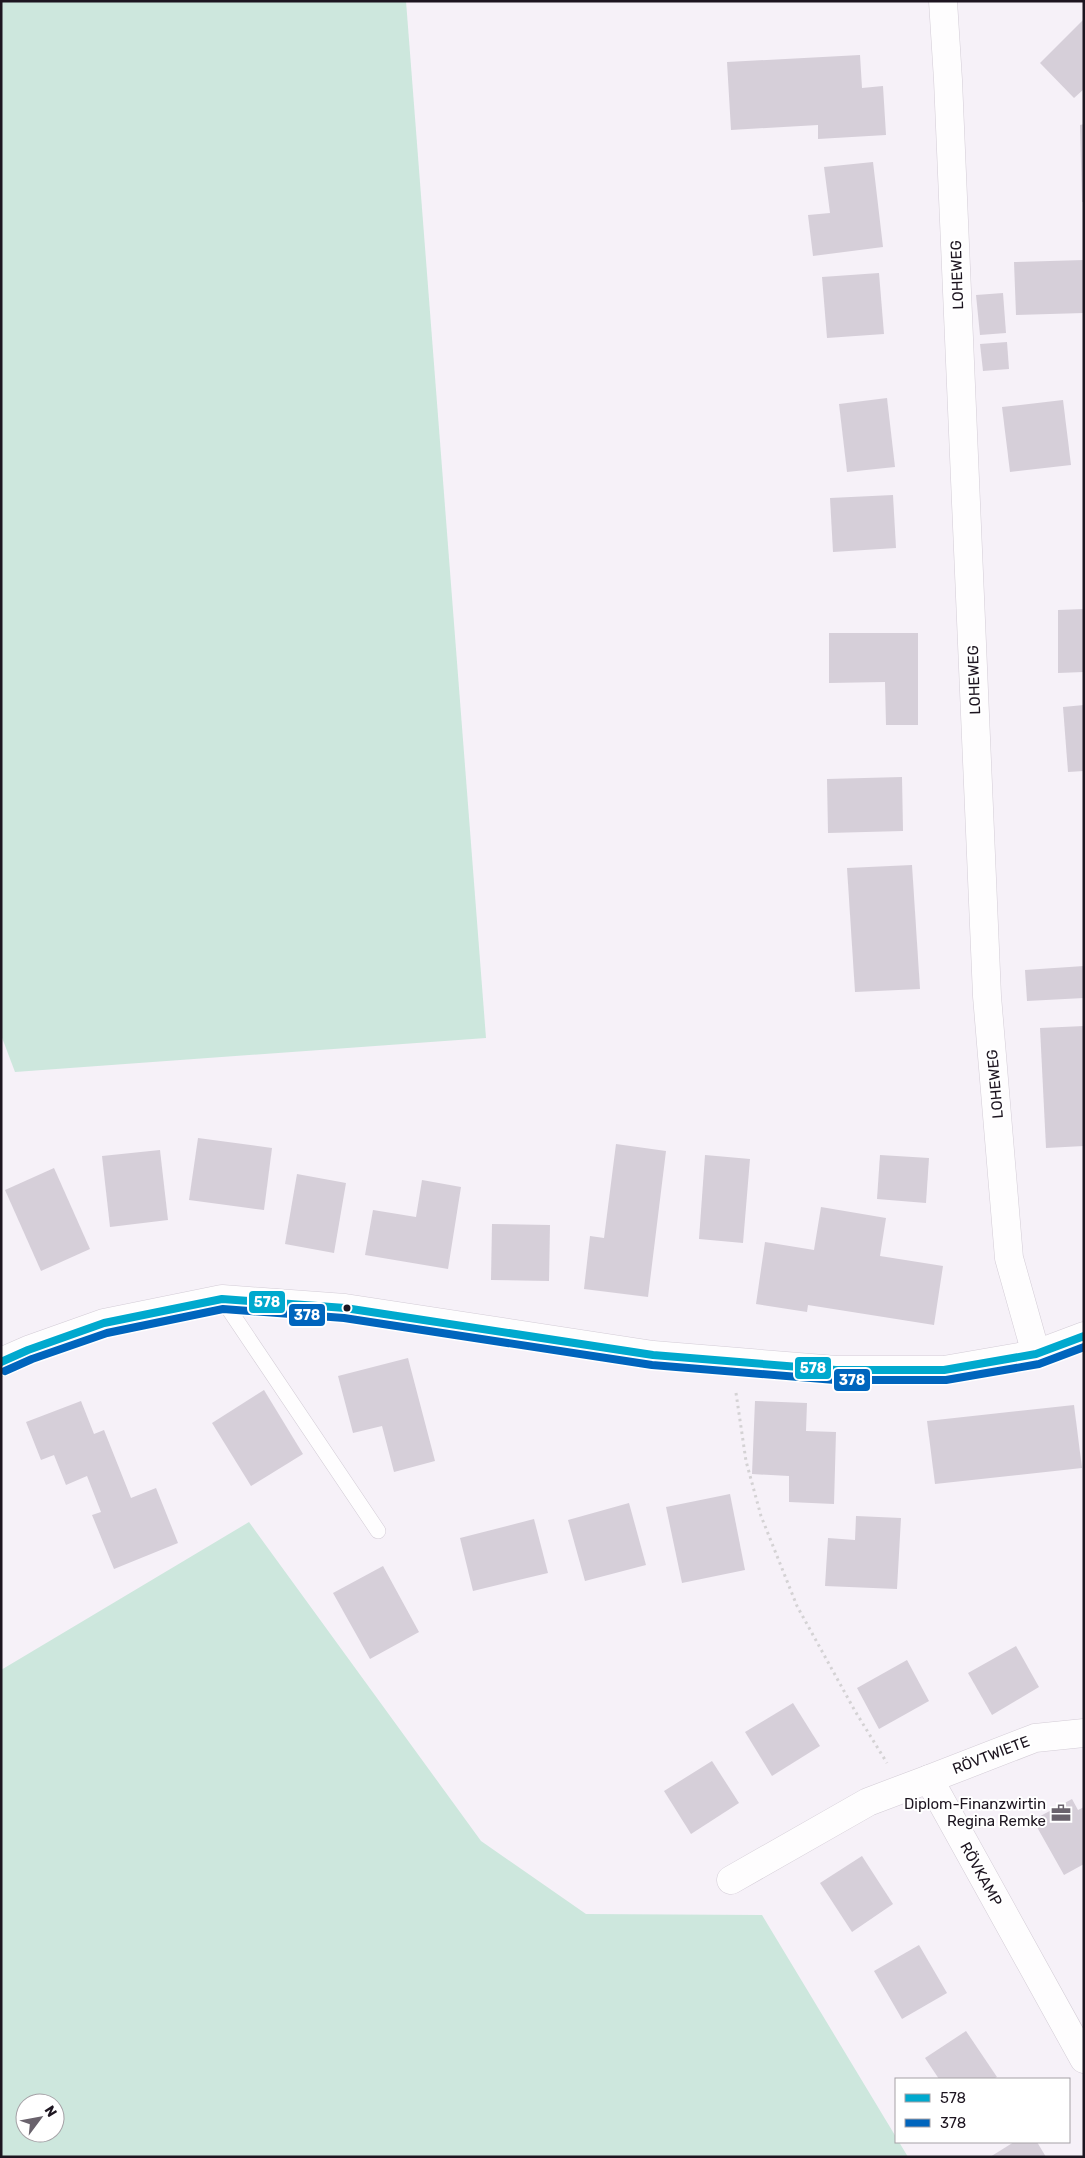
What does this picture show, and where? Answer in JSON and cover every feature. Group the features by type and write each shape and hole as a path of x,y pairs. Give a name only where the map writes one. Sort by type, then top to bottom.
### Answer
{"street":[{"name":"LOHEWEG","path":"943,1 949,90 987,996 1009,1258 1036,1354"},
{"path":"1,1362 28,1350 104,1323 222,1299 345,1308 634,1353 731,1363 836,1370 944,1370 1036,1354 1084,1336"},
{"name":"RÖVTWIETE","path":"929,1779 1035,1738 1084,1733"},
{"path":"731,1880 868,1802 929,1779"},
{"name":"RÖVKAMP","path":"929,1779 1084,2059"}],"lane":[{"path":"222,1299 378,1531"}],"path":[{"path":"731,1363 746,1461 761,1516 797,1606 855,1711 902,1789"}],"green space":[{"path":"1,1 406,1 486,1038 15,1072 1,1035"},
{"path":"249,1522 481,1841 586,1914 762,1915 895,2135 895,2143 900,2143 908,2157 1,2157 1,1670"}],"building":[{"path":"1084,19 1084,89 1074,98 1040,63"},
{"path":"860,55 862,88 883,86 886,135 818,139 818,125 731,130 727,62"},
{"path":"1084,124 1084,202 1082,202 1080,125"},
{"path":"873,162 883,247 813,256 808,215 830,213 824,167"},
{"path":"1084,260 1084,313 1016,315 1014,262"},
{"path":"879,273 884,334 827,338 822,277"},
{"path":"1003,293 1006,333 980,335 976,295"},
{"path":"1007,342 1009,369 983,371 980,344"},
{"path":"887,398 895,467 847,472 839,404"},
{"path":"1063,400 1071,465 1010,472 1002,407"},
{"path":"893,495 896,548 833,552 830,498"},
{"path":"1084,609 1084,672 1058,673 1058,610"},
{"path":"829,633 918,633 918,725 886,725 885,682 829,683"},
{"path":"1084,705 1084,771 1068,772 1063,707"},
{"path":"902,777 903,831 828,833 827,779"},
{"path":"912,865 920,989 855,992 847,868"},
{"path":"1084,966 1084,998 1027,1001 1025,970"},
{"path":"1084,1026 1084,1146 1046,1148 1040,1028"},
{"path":"198,1138 272,1148 264,1210 189,1200"},
{"path":"616,1144 666,1151 648,1297 584,1289 590,1236 604,1238"},
{"path":"160,1150 168,1220 110,1227 102,1156"},
{"path":"705,1155 750,1159 743,1243 699,1239"},
{"path":"880,1155 929,1158 926,1203 877,1199"},
{"path":"54,1168 90,1249 41,1271 5,1190"},
{"path":"297,1174 346,1183 334,1253 285,1244"},
{"path":"422,1180 461,1187 448,1269 365,1255 373,1210 416,1217"},
{"path":"821,1207 886,1218 880,1256 943,1266 934,1325 808,1305 807,1312 756,1304 765,1242 814,1250"},
{"path":"492,1224 550,1225 549,1281 491,1280"},
{"path":"408,1358 435,1461 394,1472 382,1426 353,1433 338,1376"},
{"path":"264,1390 303,1454 251,1486 212,1423"},
{"path":"81,1401 94,1434 104,1430 131,1498 156,1488 178,1543 114,1569 92,1515 101,1512 87,1476 66,1485 54,1455 41,1460 26,1422"},
{"path":"755,1401 807,1403 806,1431 836,1432 834,1504 789,1502 789,1476 752,1474"},
{"path":"1074,1405 1082,1468 935,1484 927,1421"},
{"path":"730,1494 745,1570 682,1583 666,1507"},
{"path":"629,1503 646,1565 585,1581 568,1520"},
{"path":"856,1516 901,1518 897,1589 825,1586 828,1538 855,1540"},
{"path":"534,1519 548,1573 473,1591 460,1538"},
{"path":"383,1566 419,1632 370,1659 333,1593"},
{"path":"1016,1646 1039,1687 992,1715 968,1673"},
{"path":"907,1660 929,1701 879,1729 857,1688"},
{"path":"793,1703 820,1746 772,1776 745,1732"},
{"path":"712,1761 739,1803 691,1834 664,1791"},
{"path":"1072,1799 1078,1810 1084,1807 1084,1864 1064,1875 1033,1820"},
{"path":"862,1856 893,1904 852,1932 820,1883"},
{"path":"919,1945 947,1993 902,2019 874,1971"},
{"path":"966,2031 997,2077 938,2078 925,2058"},
{"path":"1012,2143 1038,2143 1046,2157 990,2157"}],"transit line":[{"name":"578","path":"1,1362 28,1350 104,1323 222,1299 345,1308 653,1355 836,1370 944,1370 1036,1354 1084,1336"},
{"name":"378","path":"5,1371 32,1359 107,1333 223,1309 344,1318 652,1365 835,1380 946,1380 1039,1364 1084,1347"}],"place":[{"name":"Diplom-Finanzwirtin Regina Remke","path":"1061,1813"}]}
